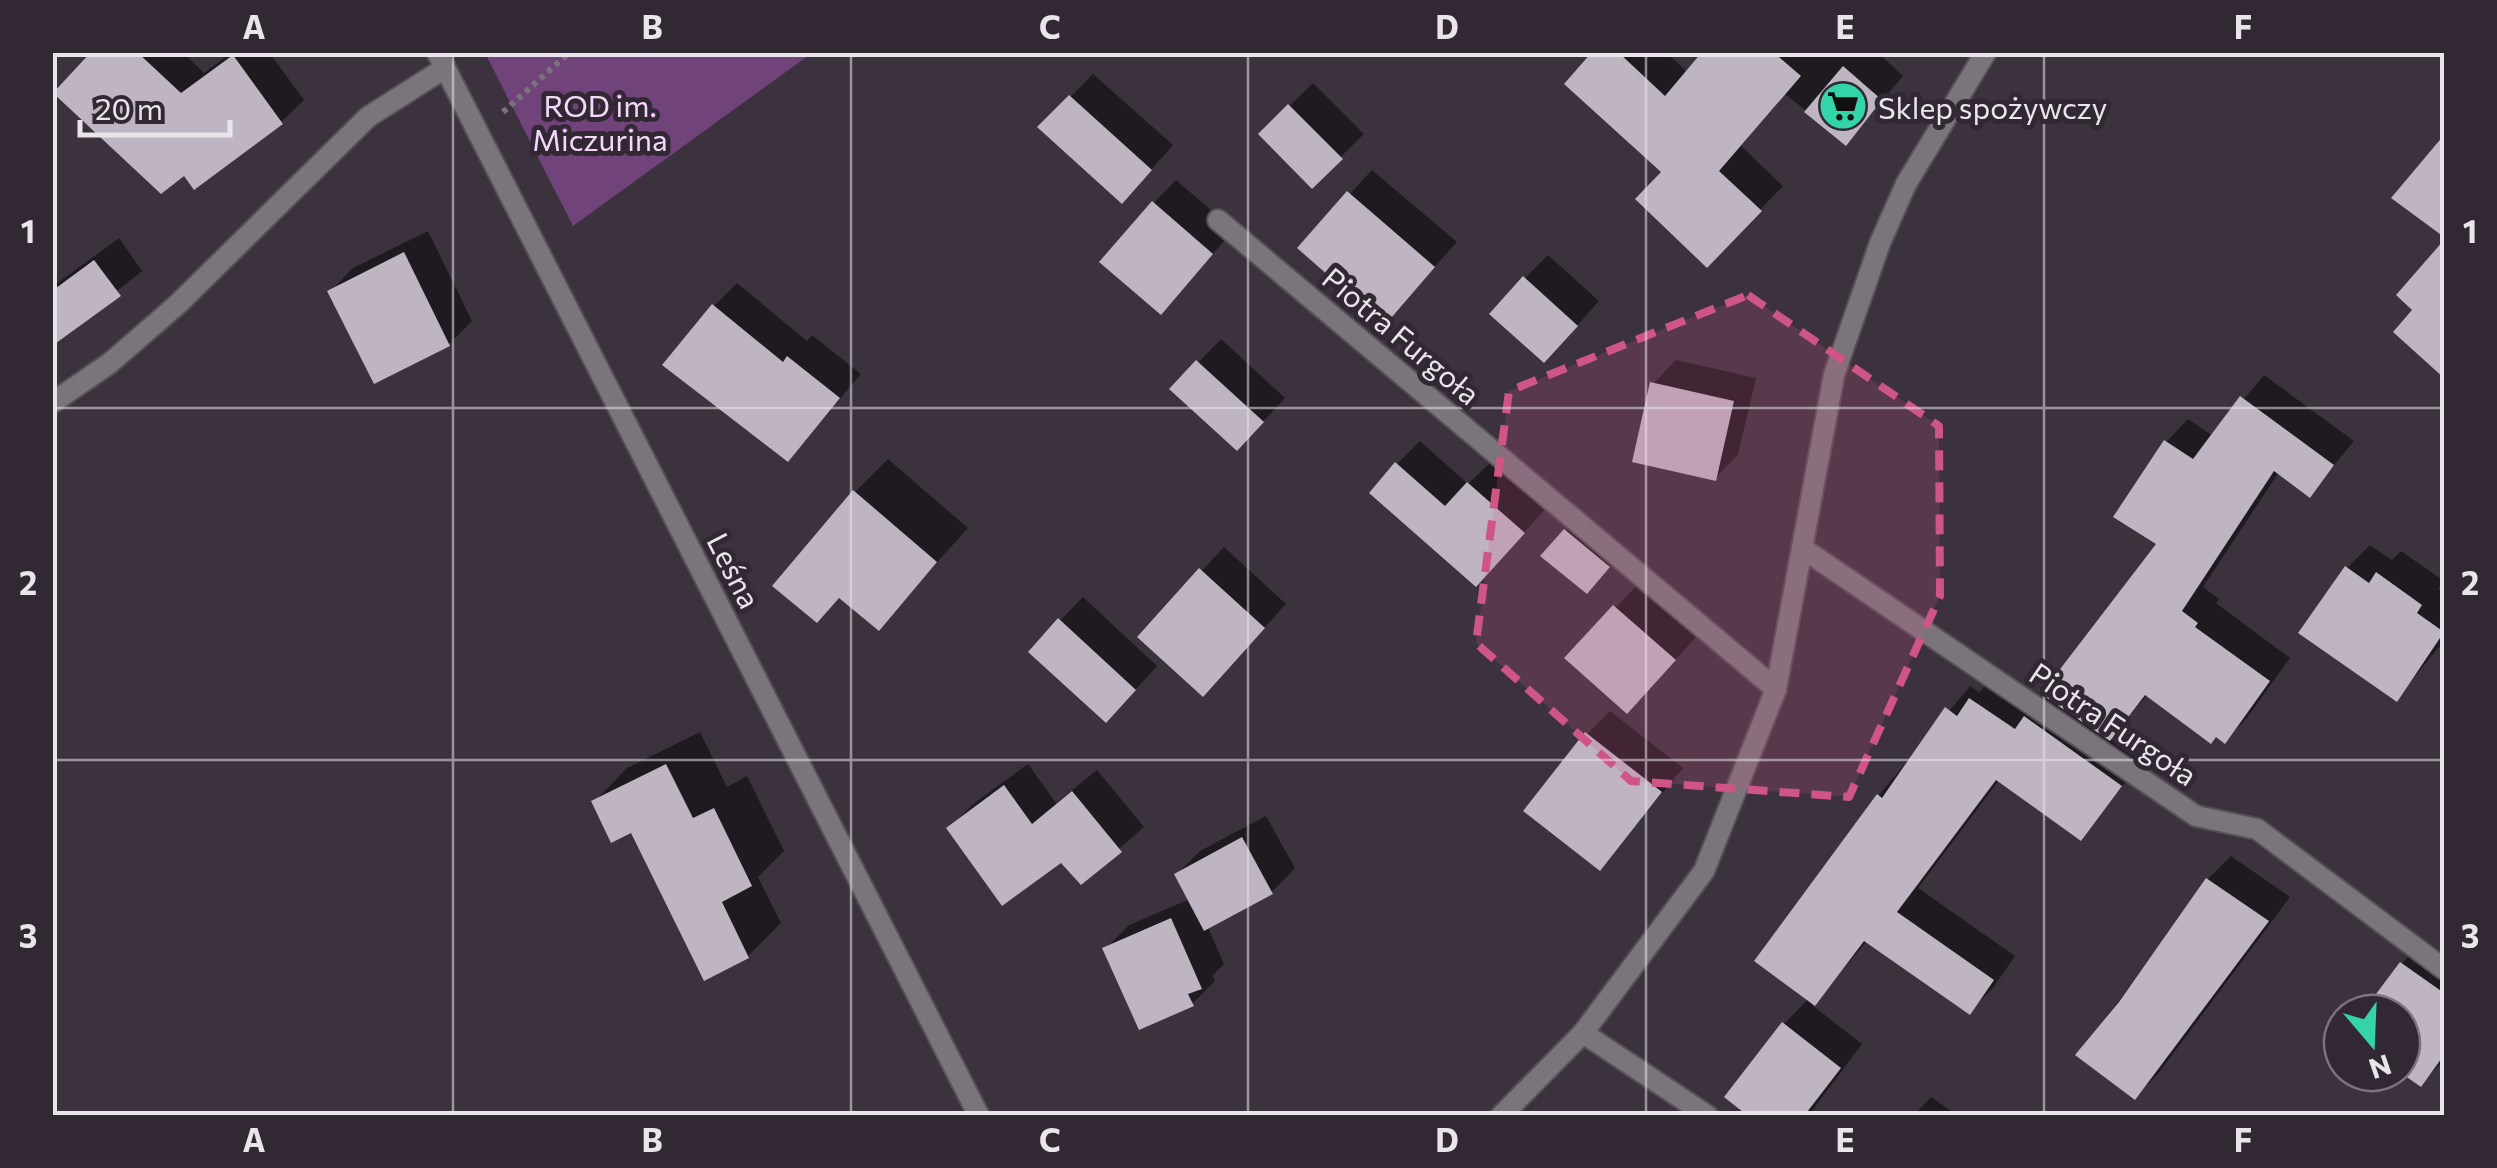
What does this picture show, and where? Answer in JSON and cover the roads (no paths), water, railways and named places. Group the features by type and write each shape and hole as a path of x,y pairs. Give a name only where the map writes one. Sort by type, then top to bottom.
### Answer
{"street":[{"path":"1501,1116 1583,1033 1704,871 1776,689 1834,375 1880,243 1906,184 1986,52"},
{"path":"52,403 110,363 178,304 368,117 441,60"},
{"name":"Leśna","path":"441,60 979,1116"},
{"name":"Piotra Furgoła","path":"1218,220 1776,689"},
{"name":"Piotra Furgoła","path":"1802,548 2196,816 2257,829 2444,969"},
{"path":"1583,1033 1708,1116"}],"place":[{"name":"Sklep spożywczy","path":"1843,106"}],"park label":[{"name":"ROD im. Miczurina","path":"600,121"}]}
